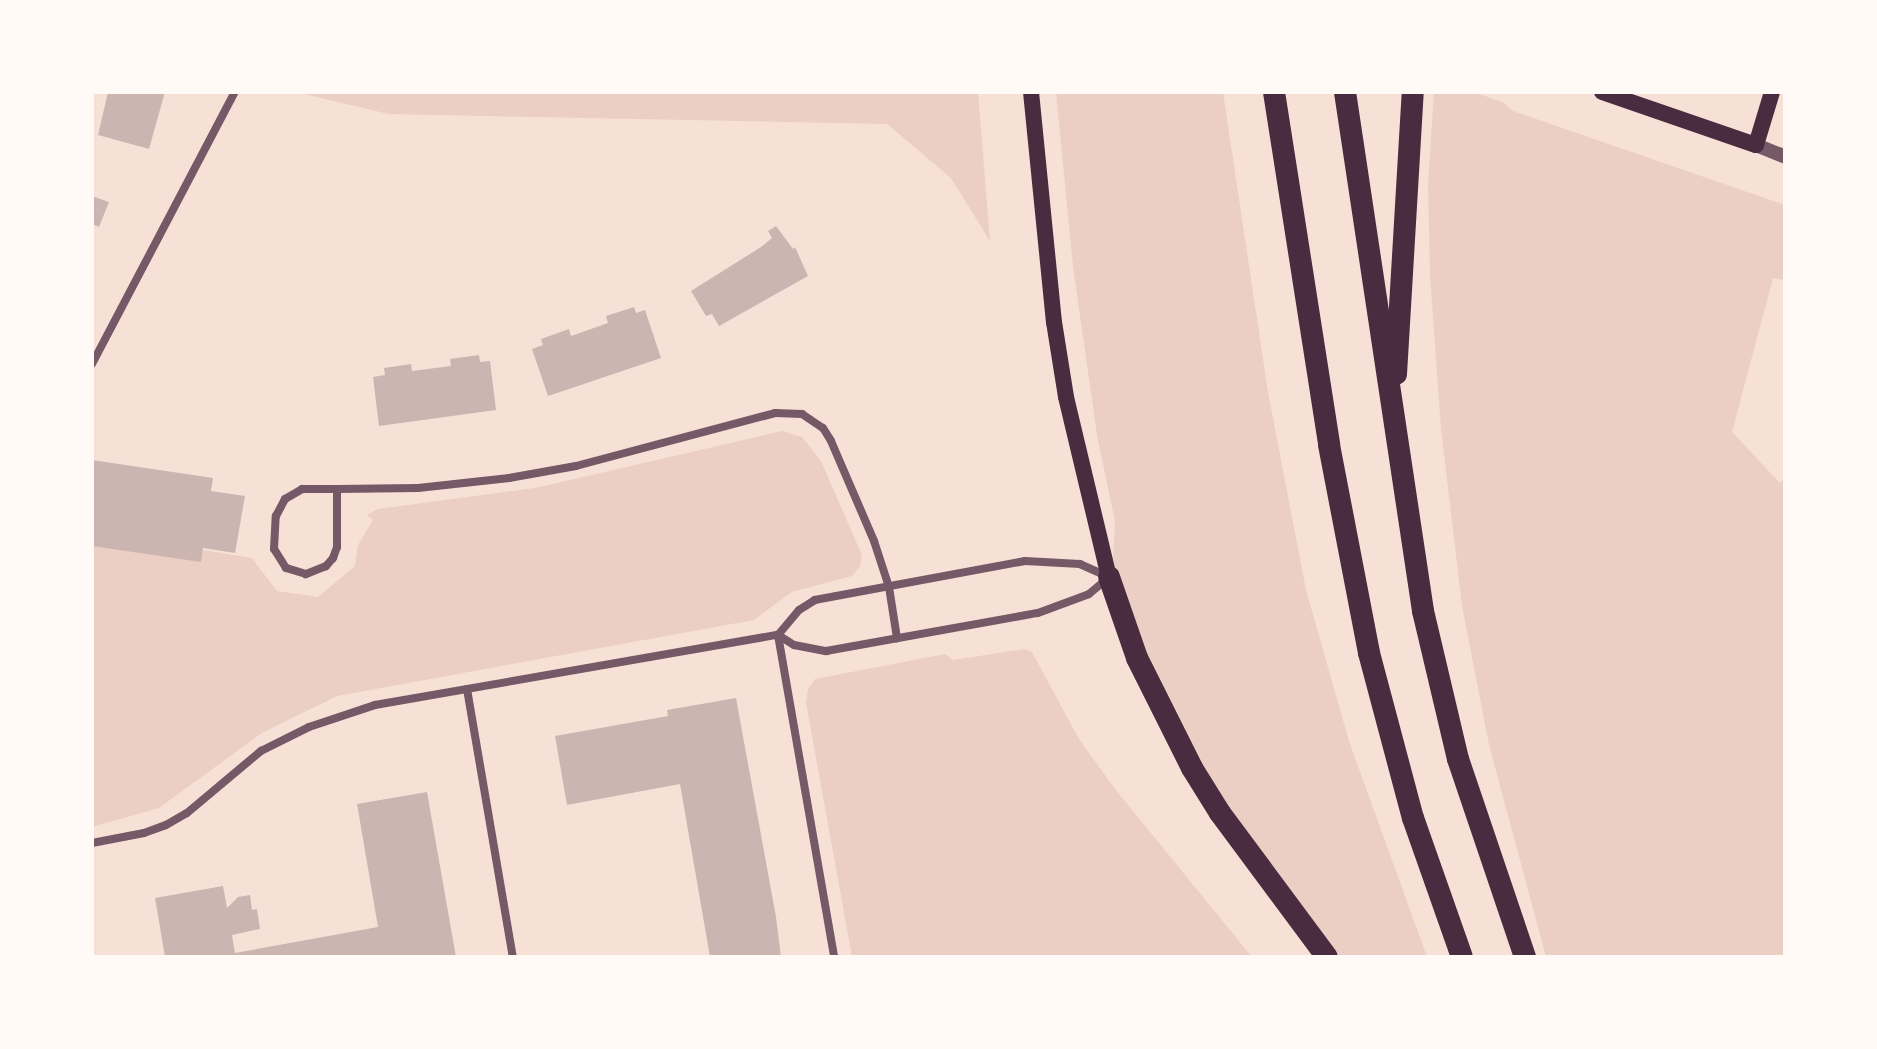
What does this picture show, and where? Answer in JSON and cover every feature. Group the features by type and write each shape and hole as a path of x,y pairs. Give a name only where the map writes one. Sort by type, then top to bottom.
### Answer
{"highway":[{"path":"1274,92 1329,445 1366,641 1413,818 1462,957"},
{"path":"1345,92 1417,577 1440,687 1476,821 1525,957"},
{"path":"1394,423 1413,92"},
{"path":"1109,577 1152,693 1192,768 1259,868 1327,957"}],"main road":[{"path":"1031,92 1053,307 1066,397 1085,490 1109,577"},
{"path":"1602,92 1756,145 1772,92"}],"street":[{"path":"92,364 235,92"},
{"path":"1756,145 1785,157"},
{"path":"337,489 337,547 333,558 326,566 306,574 286,568 274,549 279,507 293,492 302,489 418,488 509,478 576,466 775,413 802,414 823,428 831,441 889,587 897,638"},
{"path":"92,843 144,833 166,825 187,813 261,751 309,727 375,705 778,635 799,610 815,600 1025,561 1051,560 1080,564 1109,577 1089,594 1038,613 826,651 794,645 778,635"},
{"path":"778,635 834,957"},
{"path":"467,689 513,957"}],"shaded area":[{"path":"296,92 978,92 990,241 951,178 887,124 388,114"},
{"path":"1056,92 1223,92 1268,392 1306,590 1349,741 1427,957 1338,957 1241,830 1195,760 1145,661 1117,581 1113,556 1115,522 1097,435 1073,267"},
{"path":"1434,92 1474,92 1502,102 1513,111 1785,205 1785,280 1773,278 1732,432 1780,483 1785,477 1785,957 1546,957 1489,745 1462,606 1441,429 1430,275 1428,184"},
{"path":"782,431 802,437 821,461 862,555 860,566 852,576 792,592 754,620 337,696 262,733 159,808 92,827 92,545 201,561 203,550 252,558 277,591 318,597 355,566 358,545 373,520 367,515 378,509 535,488"},
{"path":"1025,649 1032,652 1079,739 1115,789 1252,957 852,957 806,703 808,689 815,679 945,654 953,660"}],"building":[{"path":"108,92 165,92 149,149 98,135"},
{"path":"92,196 109,202 99,227 92,224"},
{"path":"776,226 793,249 795,247 808,276 719,326 712,314 706,316 691,291 761,247 772,238 768,231"},
{"path":"634,307 636,313 645,310 661,358 548,396 532,349 543,345 541,339 569,329 571,336 608,323 606,316"},
{"path":"479,355 480,362 490,361 496,410 379,426 373,377 385,375 384,368 411,364 412,371 451,366 450,359"},
{"path":"92,460 213,478 211,491 245,496 235,553 203,548 201,562 92,546"},
{"path":"736,698 781,957 710,957 680,784 567,805 555,736 668,716 667,710"},
{"path":"427,792 456,957 165,957 155,898 223,886 227,908 238,897 250,895 252,910 257,909 260,929 232,935 235,953 378,927 357,804"}]}
